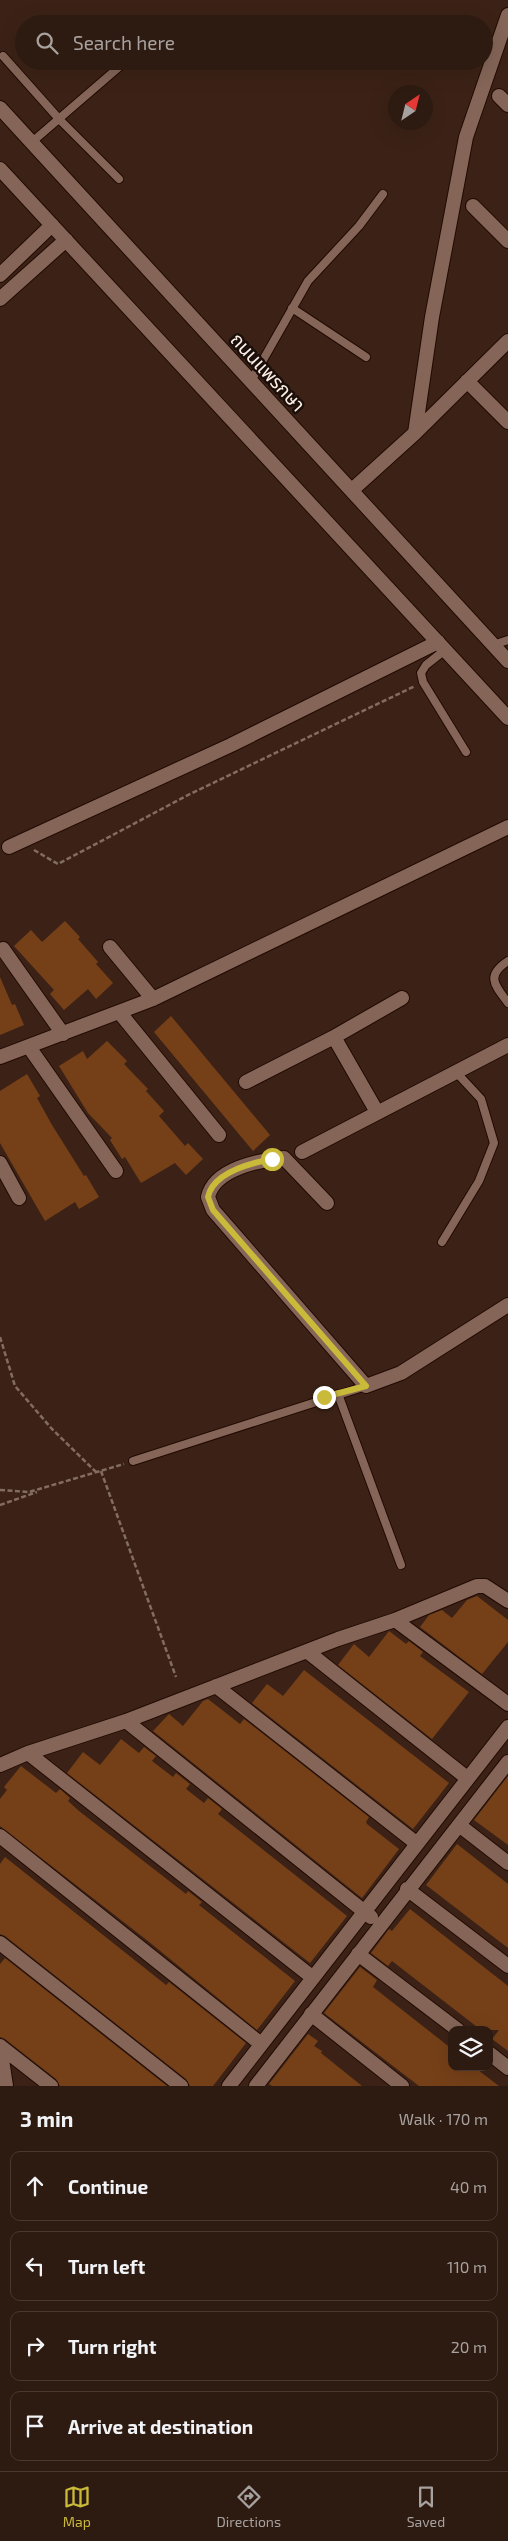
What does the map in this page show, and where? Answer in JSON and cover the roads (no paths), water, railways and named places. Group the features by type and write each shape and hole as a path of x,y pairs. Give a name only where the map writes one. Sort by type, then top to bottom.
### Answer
{"street":[{"path":"493,60 508,16"},
{"path":"415,433 432,317 466,138 489,70"},
{"name":"ถนนแพรกษา","path":"0,108 508,661"},
{"path":"0,169 508,718"},
{"path":"473,206 508,241"},
{"path":"0,275 52,225"},
{"path":"0,299 66,240"},
{"path":"352,490 415,433 508,341"},
{"path":"467,381 508,422"},
{"path":"9,847 442,646"},
{"path":"0,1057 153,999 508,827"},
{"path":"110,948 153,999"},
{"path":"3,949 63,1034"},
{"path":"246,1082 334,1037 402,998"},
{"path":"120,1013 219,1135"},
{"path":"334,1037 377,1112"},
{"path":"302,1152 508,1045"},
{"path":"29,1047 116,1171"},
{"path":"327,1203 284,1158 258,1162 226,1175 214,1184 208,1197 213,1210 366,1386 401,1373 508,1305"},
{"path":"0,1163 19,1198"},
{"path":"0,1765 28,1752 126,1721 338,1639 396,1620 477,1586 485,1586 508,1602"},
{"path":"396,1620 508,1704"},
{"path":"308,1652 467,1778"},
{"path":"216,1686 416,1843"},
{"path":"126,1721 381,1924"},
{"path":"229,2086 508,1727"},
{"path":"28,1752 312,1978"},
{"path":"260,2085 311,2014 407,1889 507,1766"},
{"path":"459,1825 508,1863"},
{"path":"0,1836 261,2044"},
{"path":"407,1889 508,1966"},
{"path":"0,1943 181,2086"},
{"path":"358,1954 453,2026"},
{"path":"311,2014 402,2086"},
{"path":"0,2046 6,2086"},
{"path":"0,2046 51,2086"},
{"path":"493,2056 508,2068"}],"lane":[{"path":"3,56 15,69"},
{"path":"15,70 60,120 119,179"},
{"path":"32,142 60,120 116,70"},
{"path":"251,382 308,281 359,226 383,194"},
{"path":"292,308 366,357"},
{"path":"493,644 508,640"},
{"path":"442,646 421,672 423,682 466,752"},
{"path":"508,961 498,968 494,975 495,986 508,1003"},
{"path":"442,1242 479,1181 494,1143 481,1099 455,1071"},
{"path":"132,1461 366,1386"},
{"path":"338,1394 402,1565"}]}
